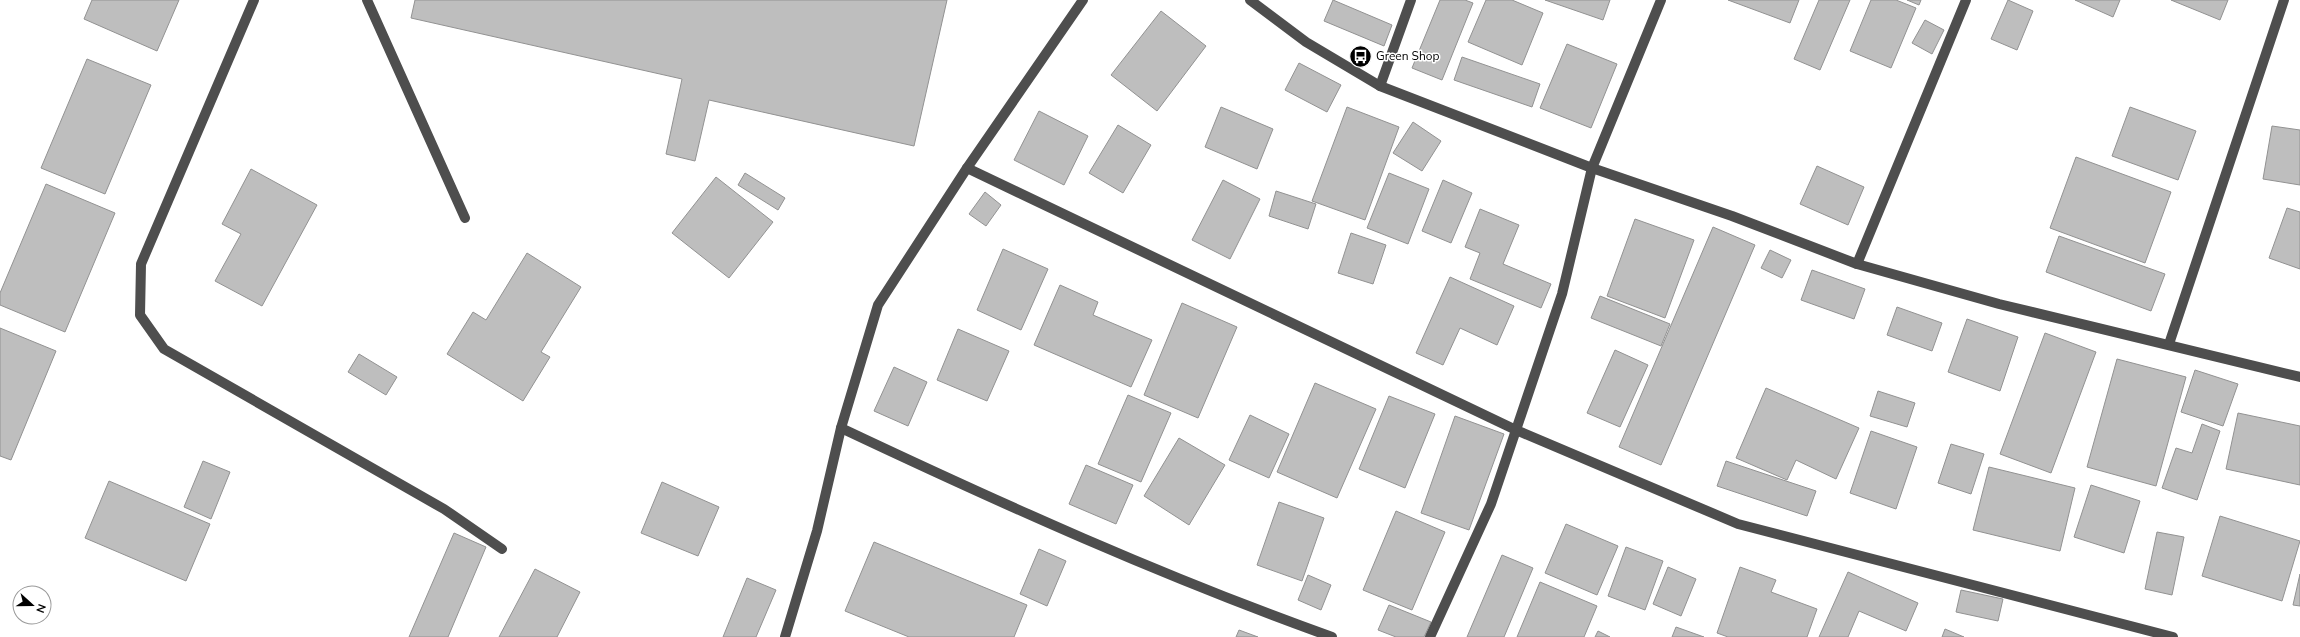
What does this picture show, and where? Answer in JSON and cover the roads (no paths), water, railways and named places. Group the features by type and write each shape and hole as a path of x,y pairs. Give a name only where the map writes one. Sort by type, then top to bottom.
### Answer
{"street":[{"path":"254,0 141,264 140,315 164,349 444,509 502,548"},
{"path":"367,0 465,218"},
{"path":"785,637 817,531 841,428 878,305 967,168 1083,0"},
{"path":"1250,0 1306,42 1380,86 1592,168 1732,216 1857,264 1999,304 2300,377"},
{"path":"1380,86 1411,0"},
{"path":"1430,637 1491,504 1516,430 1528,402 1562,294 1592,168 1661,0"},
{"path":"1857,264 1966,0"},
{"path":"2169,344 2284,0"},
{"path":"967,168 1516,430 1738,524 2173,637"},
{"path":"841,428 1002,504 1162,572 1332,637"}],"place":[{"name":"Green Shop","path":"1360,56"}]}
